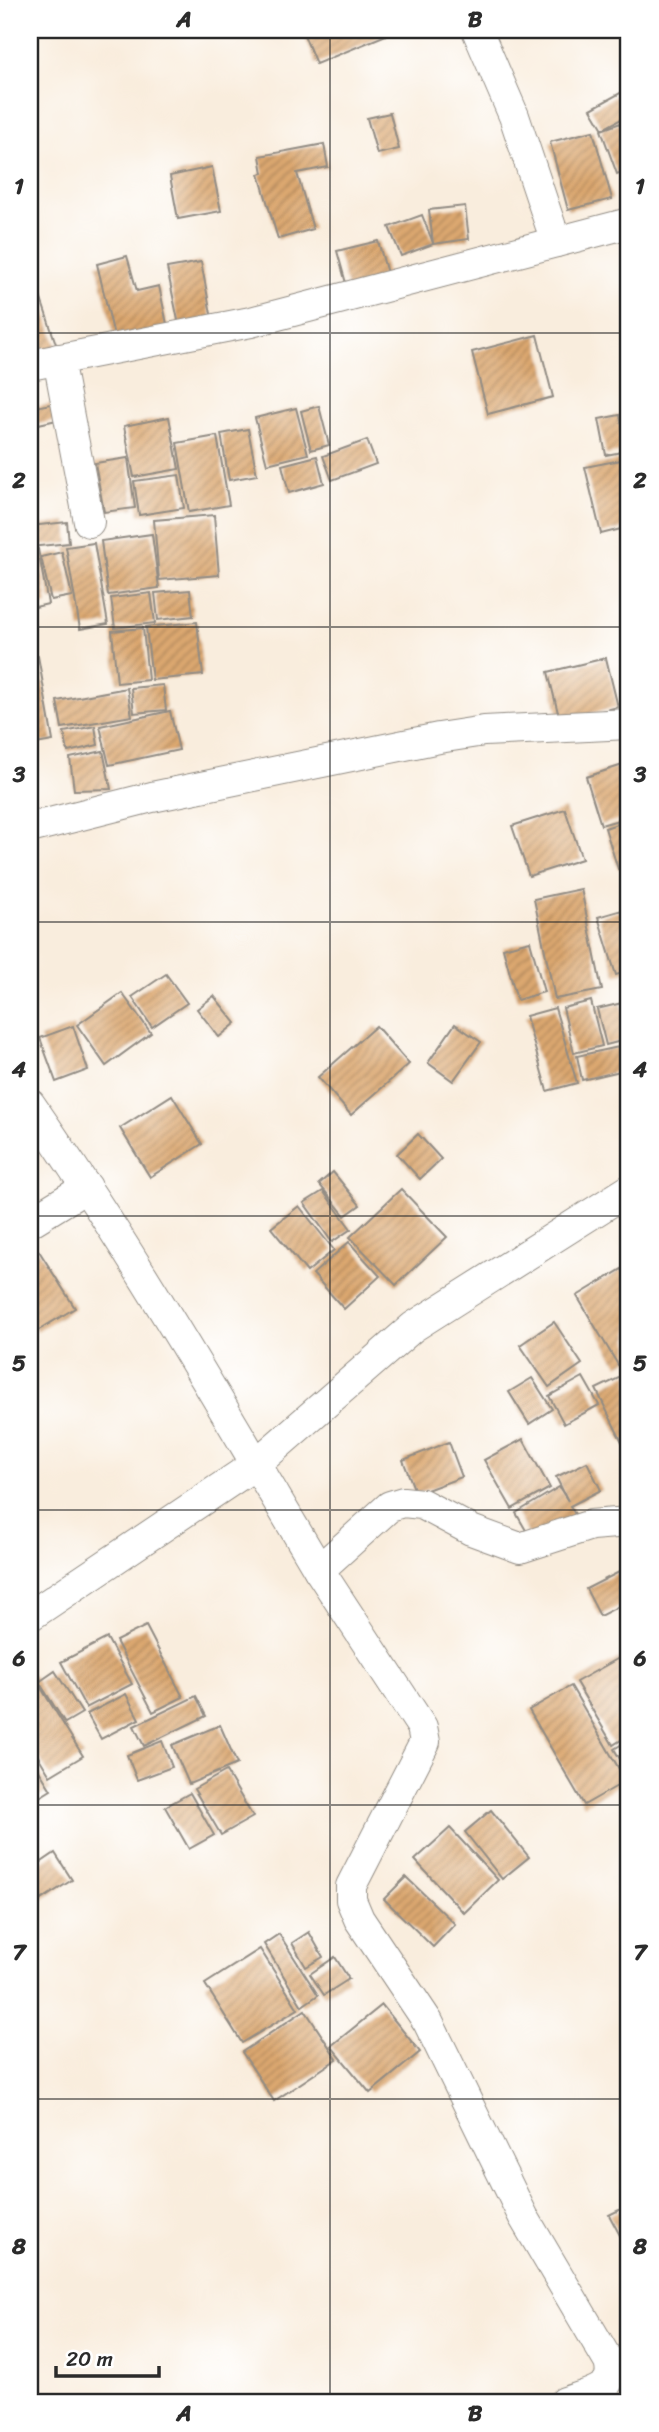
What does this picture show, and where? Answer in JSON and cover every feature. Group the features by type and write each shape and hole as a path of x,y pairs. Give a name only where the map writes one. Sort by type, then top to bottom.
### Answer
{"street":[{"path":"477,30 514,116 556,242"},
{"path":"89,522 44,362 251,322 629,223"},
{"path":"30,828 152,797 439,738 484,732 629,724"},
{"path":"30,1104 87,1187 158,1299 319,1570 422,1727 425,1742 351,1886 351,1900 359,1919 428,2022 523,2216 609,2362 612,2371 610,2381 602,2389 565,2402"},
{"path":"30,1222 87,1187"},
{"path":"30,1616 256,1464 413,1327 629,1190"},
{"path":"319,1570 390,1506 403,1502 422,1504 471,1530 520,1548 592,1525 629,1522"}],"building":[{"path":"302,30 383,30 386,35 316,64"},
{"path":"622,92 629,105 629,115 603,129 591,109"},
{"path":"390,113 399,149 377,154 367,118"},
{"path":"629,120 629,169 617,174 601,130"},
{"path":"593,131 612,199 568,210 550,142"},
{"path":"324,144 328,167 297,173 313,229 278,239 259,174 263,173 260,156"},
{"path":"212,167 221,211 178,219 170,176"},
{"path":"465,206 469,239 433,244 401,256 389,227 422,215 433,243 429,210"},
{"path":"378,241 390,284 349,294 337,251"},
{"path":"127,256 137,291 159,286 168,329 115,340 97,264"},
{"path":"201,262 212,319 179,325 167,268"},
{"path":"30,266 58,350 30,359"},
{"path":"537,335 553,397 488,414 472,352"},
{"path":"62,402 66,418 34,425 30,408"},
{"path":"319,406 329,445 311,450 301,411"},
{"path":"296,408 308,454 267,464 255,418"},
{"path":"629,413 629,435 628,435 624,414"},
{"path":"620,415 627,451 606,455 599,419"},
{"path":"169,417 179,469 134,477 124,426"},
{"path":"248,429 257,475 229,480 221,434"},
{"path":"217,436 229,505 189,512 177,443"},
{"path":"367,440 376,464 332,480 323,456"},
{"path":"317,456 324,483 289,493 282,465"},
{"path":"128,458 135,508 104,512 95,463"},
{"path":"626,459 629,474 629,527 601,534 585,467"},
{"path":"179,475 184,508 139,515 134,481"},
{"path":"214,515 219,575 159,580 154,520"},
{"path":"67,522 69,543 30,547 30,526"},
{"path":"152,534 159,588 108,595 101,541"},
{"path":"94,543 108,624 80,629 66,547"},
{"path":"38,549 48,604 31,608 30,551"},
{"path":"62,552 72,596 51,600 41,557"},
{"path":"190,590 193,616 158,620 155,593"},
{"path":"151,593 155,623 115,628 111,598"},
{"path":"197,622 203,675 152,680 146,627"},
{"path":"143,628 148,680 117,683 112,631"},
{"path":"38,656 53,741 30,745 30,657"},
{"path":"606,658 618,707 560,721 548,672"},
{"path":"163,685 166,710 134,713 131,688"},
{"path":"127,688 132,716 62,728 57,701"},
{"path":"170,711 179,750 109,765 100,726"},
{"path":"95,726 98,745 68,752 64,732"},
{"path":"103,751 111,789 74,790 70,758"},
{"path":"629,763 629,817 601,825 586,777"},
{"path":"565,809 582,859 529,876 512,826"},
{"path":"629,820 629,865 618,869 605,828"},
{"path":"581,889 602,990 555,999 534,899"},
{"path":"629,908 629,971 616,975 598,917"},
{"path":"530,941 544,992 517,1000 503,948"},
{"path":"166,974 187,1003 152,1027 132,997"},
{"path":"122,993 151,1033 106,1066 77,1025"},
{"path":"214,996 236,1023 219,1037 197,1009"},
{"path":"591,1001 602,1046 574,1053 563,1008"},
{"path":"622,1003 629,1039 606,1045 597,1009"},
{"path":"555,1008 577,1083 547,1091 526,1016"},
{"path":"455,1024 481,1042 453,1081 428,1063"},
{"path":"73,1026 88,1070 56,1082 40,1038"},
{"path":"376,1026 409,1064 351,1115 318,1077"},
{"path":"628,1045 629,1069 582,1080 577,1056"},
{"path":"172,1095 202,1144 150,1177 120,1128"},
{"path":"418,1134 441,1159 420,1179 397,1154"},
{"path":"333,1172 360,1205 345,1216 319,1184"},
{"path":"401,1189 447,1237 396,1285 350,1237"},
{"path":"323,1191 351,1229 332,1242 304,1203"},
{"path":"299,1206 334,1250 307,1272 271,1228"},
{"path":"349,1242 380,1276 344,1309 313,1274"},
{"path":"39,1251 75,1308 37,1331 30,1319 30,1257"},
{"path":"622,1269 629,1281 629,1359 618,1365 577,1296"},
{"path":"554,1322 582,1364 549,1387 520,1345"},
{"path":"629,1373 629,1439 622,1442 596,1389"},
{"path":"583,1377 599,1405 564,1424 549,1396"},
{"path":"532,1378 552,1409 529,1424 509,1392"},
{"path":"523,1439 550,1488 512,1509 484,1460"},
{"path":"449,1442 462,1477 416,1494 403,1460"},
{"path":"587,1462 601,1490 570,1506 576,1516 532,1541 516,1513 559,1487 568,1501 556,1477"},
{"path":"629,1567 629,1601 600,1616 586,1589"},
{"path":"146,1626 183,1697 153,1712 116,1641"},
{"path":"107,1638 132,1684 86,1708 61,1662"},
{"path":"619,1658 629,1676 629,1735 613,1745 576,1682"},
{"path":"55,1671 82,1713 65,1723 39,1682"},
{"path":"33,1675 83,1756 50,1776 30,1743 30,1677"},
{"path":"571,1686 626,1781 584,1805 529,1710"},
{"path":"126,1694 139,1719 101,1739 87,1714"},
{"path":"196,1696 206,1716 144,1746 134,1726"},
{"path":"220,1725 237,1764 189,1784 172,1745"},
{"path":"629,1740 629,1774 614,1749"},
{"path":"162,1741 172,1767 137,1780 127,1755"},
{"path":"30,1756 51,1790 30,1803"},
{"path":"226,1771 253,1817 221,1835 194,1789"},
{"path":"190,1793 214,1835 189,1849 165,1807"},
{"path":"491,1810 529,1857 502,1879 465,1832"},
{"path":"450,1828 498,1880 464,1913 415,1860"},
{"path":"55,1853 72,1880 30,1907 30,1870"},
{"path":"406,1877 455,1924 433,1947 384,1899"},
{"path":"309,1932 323,1957 306,1967 292,1943"},
{"path":"279,1934 318,1995 302,2006 264,1944"},
{"path":"260,1949 298,2009 242,2043 205,1984"},
{"path":"335,1957 349,1979 324,1995 310,1974"},
{"path":"382,2005 420,2052 370,2093 331,2046"},
{"path":"305,2010 337,2059 274,2101 242,2052"},
{"path":"629,2205 629,2252 609,2215"}]}
